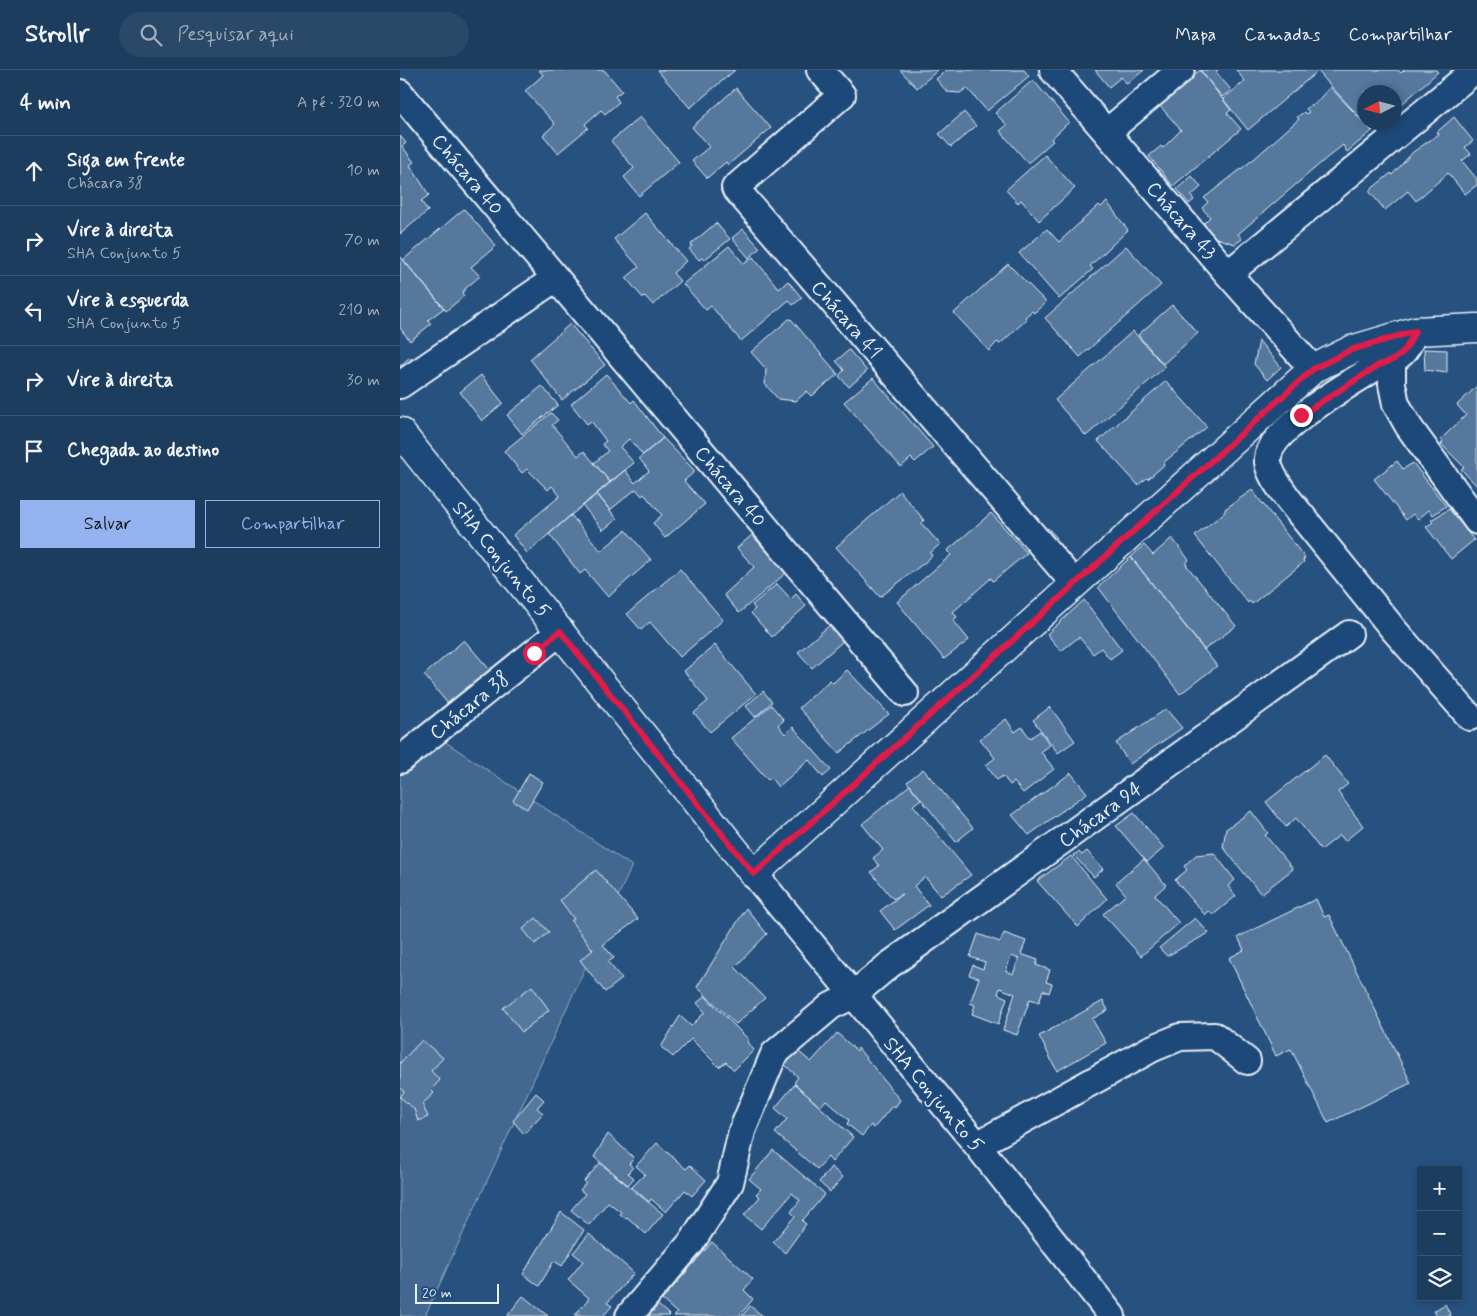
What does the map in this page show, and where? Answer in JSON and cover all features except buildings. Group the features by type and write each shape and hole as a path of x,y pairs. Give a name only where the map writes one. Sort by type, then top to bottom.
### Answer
{"street":[{"name":"Chácara 41","path":"820,70 842,95 735,188 1074,583"},
{"name":"Chácara 43","path":"1053,70 1228,274 1313,369"},
{"path":"1106,132 1181,70"},
{"path":"1228,274 1475,70"},
{"name":"Chácara 40","path":"400,93 906,693"},
{"path":"400,385 556,278"},
{"path":"754,874 1313,369 1351,350 1415,331 1476,327"},
{"path":"1415,331 1407,350 1392,361 1379,365 1301,415 1271,447 1268,461 1274,478 1288,499 1394,630 1470,717"},
{"path":"1392,361 1396,404 1409,427 1477,521"},
{"name":"SHA Conjunto 5","path":"400,432 852,996 977,1145 1112,1316"},
{"name":"Chácara 38","path":"400,760 560,631"},
{"name":"Chácara 94","path":"629,1316 691,1243 730,1183 742,1131 774,1054 831,1006 852,996 888,966 1349,634"},
{"path":"977,1145 1151,1048 1180,1037 1215,1036 1247,1061"}],"shaded area":[{"path":"426,729 632,866 425,1316 400,1316 400,752"}],"route":[{"path":"534,653 560,631 754,874 1313,369 1351,350 1415,331 1407,350 1392,361 1379,365 1301,415"}]}
